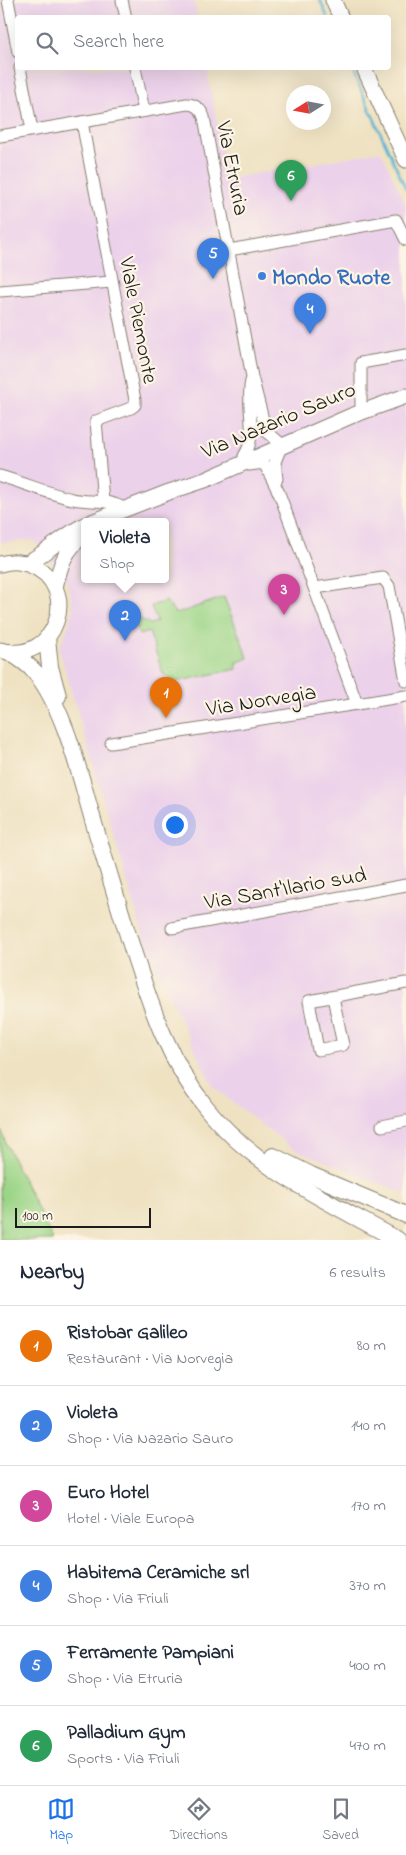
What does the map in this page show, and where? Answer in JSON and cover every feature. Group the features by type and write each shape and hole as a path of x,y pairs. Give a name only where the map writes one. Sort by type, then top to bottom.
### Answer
{"highway":[{"path":"48,638 50,667 54,686 92,790 158,1010 180,1059 205,1095 241,1132 277,1158 406,1214"},
{"path":"5,651 22,660 35,672 44,686 64,729 145,989 164,1038 184,1076 204,1105 232,1136 259,1159 302,1186 398,1240"},
{"path":"259,1159 340,1195 406,1221"},
{"path":"321,1178 406,1208"}],"main road":[{"path":"334,0 340,15"},
{"path":"365,70 406,160"},
{"name":"Via Nazario Sauro","path":"105,518 221,473 361,406 406,390"},
{"name":"Via Nazario Sauro","path":"169,492 185,482 244,456 406,396"},
{"path":"28,563 81,527"},
{"path":"55,587 64,557 70,547 81,537"},
{"path":"3,561 28,563 46,575 55,587 59,613 55,626 48,638 30,650 5,651"}],"street":[{"path":"8,0 15,36"},
{"path":"122,0 125,15"},
{"path":"20,70 32,130"},
{"path":"135,70 144,111"},
{"name":"Via Etruria","path":"0,136 187,104 192,104 198,108 203,114 252,377 266,431 280,444"},
{"name":"Viale Piemonte","path":"82,122 135,405 96,421 103,501"},
{"path":"229,250 396,220 406,240"},
{"path":"0,291 112,282"},
{"path":"361,406 361,363 406,355"},
{"name":"Via Etruria","path":"244,456 251,444 248,397 252,377"},
{"path":"279,493 274,462 280,444"},
{"path":"221,473 262,462 266,466 279,493 357,704"},
{"path":"0,476 71,498 90,502 103,501 118,504 125,509"},
{"path":"315,588 383,578 389,586 406,680"},
{"name":"Via Norvegia","path":"111,743 406,696"},
{"name":"Via Sant'Ilario sud","path":"172,928 406,885"},
{"path":"333,997 342,1045 318,1050 309,1001 406,983"},
{"path":"382,1126 406,1121"}],"shaded area":[{"path":"0,0 194,0 197,15 15,15 15,70 207,70 227,179 381,151 406,206 406,1194 292,1148 213,1087 149,955 59,649 73,610 71,596 66,579 33,540 0,543"}],"green space":[{"path":"224,597 248,658 236,663 237,669 175,682 163,674 149,632 139,635 135,622 120,621 135,616 150,624 157,622 151,606 166,601 176,614"},
{"path":"0,1126 6,1144 53,1240 0,1240"}],"waterway":[{"path":"320,0 327,15"},
{"path":"352,70 406,189"}],"place":[{"name":"Palladium Gym","path":"291,201"},
{"name":"Mondo Ruote","path":"262,276"},
{"name":"Ferramente Pampiani","path":"213,279"},
{"name":"Habitema Ceramiche srl","path":"310,334"},
{"name":"Euro Hotel","path":"284,615"},
{"name":"Violeta","path":"125,641"},
{"name":"Ristobar Galileo","path":"166,718"}]}
